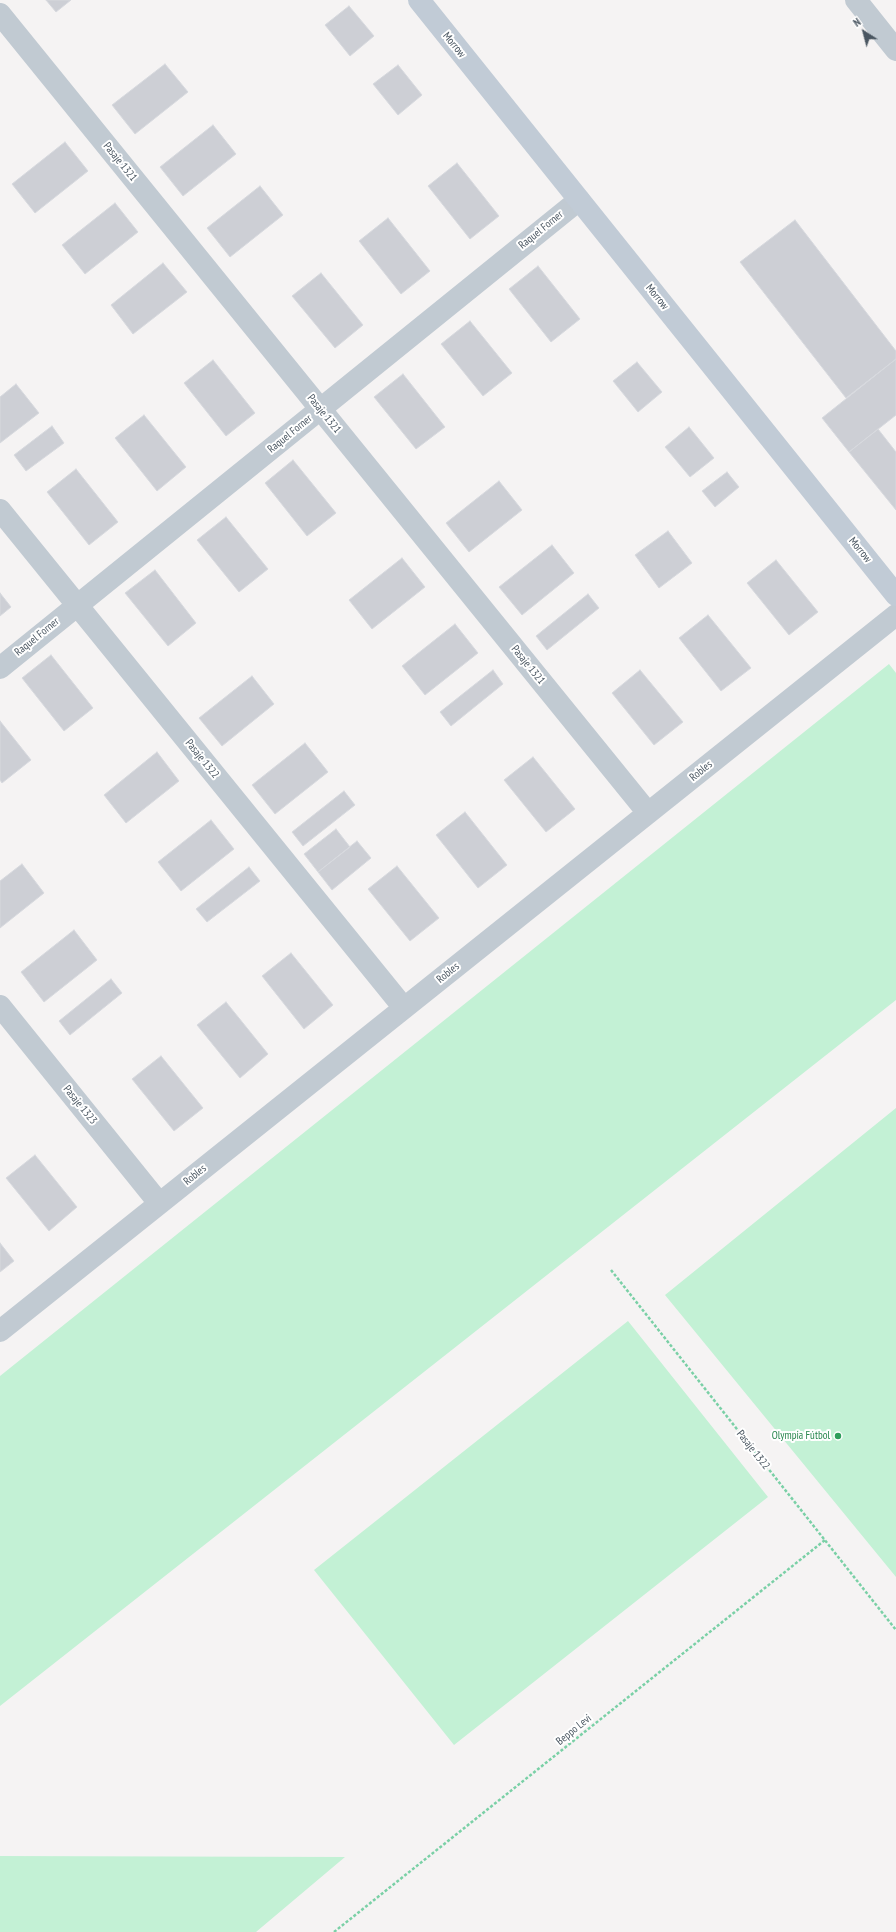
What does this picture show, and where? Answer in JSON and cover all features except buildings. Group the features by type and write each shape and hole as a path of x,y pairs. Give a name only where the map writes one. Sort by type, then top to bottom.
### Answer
{"street":[{"name":"Morrow","path":"419,0 896,595"},
{"path":"856,0 896,50"},
{"name":"Pasaje 1321","path":"0,14 648,813"},
{"name":"Raquel Forner","path":"0,668 579,200"},
{"name":"Pasaje 1322","path":"0,510 404,1008"},
{"name":"Robles","path":"0,1331 896,615"},
{"name":"Pasaje 1323","path":"0,1006 159,1203"}],"path":[{"name":"Pasaje 1322","path":"611,1270 896,1630"},
{"name":"Beppo Levi","path":"334,1932 824,1540"}],"green space":[{"path":"889,664 896,673 896,1000 0,1706 0,1376"},
{"name":"Olympia Fútbol","path":"896,1108 896,1577 665,1295"},
{"path":"628,1321 768,1497 454,1745 314,1570"},
{"path":"0,1856 345,1857 256,1932 0,1932"}],"place":[{"name":"Olympia Fútbol","path":"838,1436"}]}
